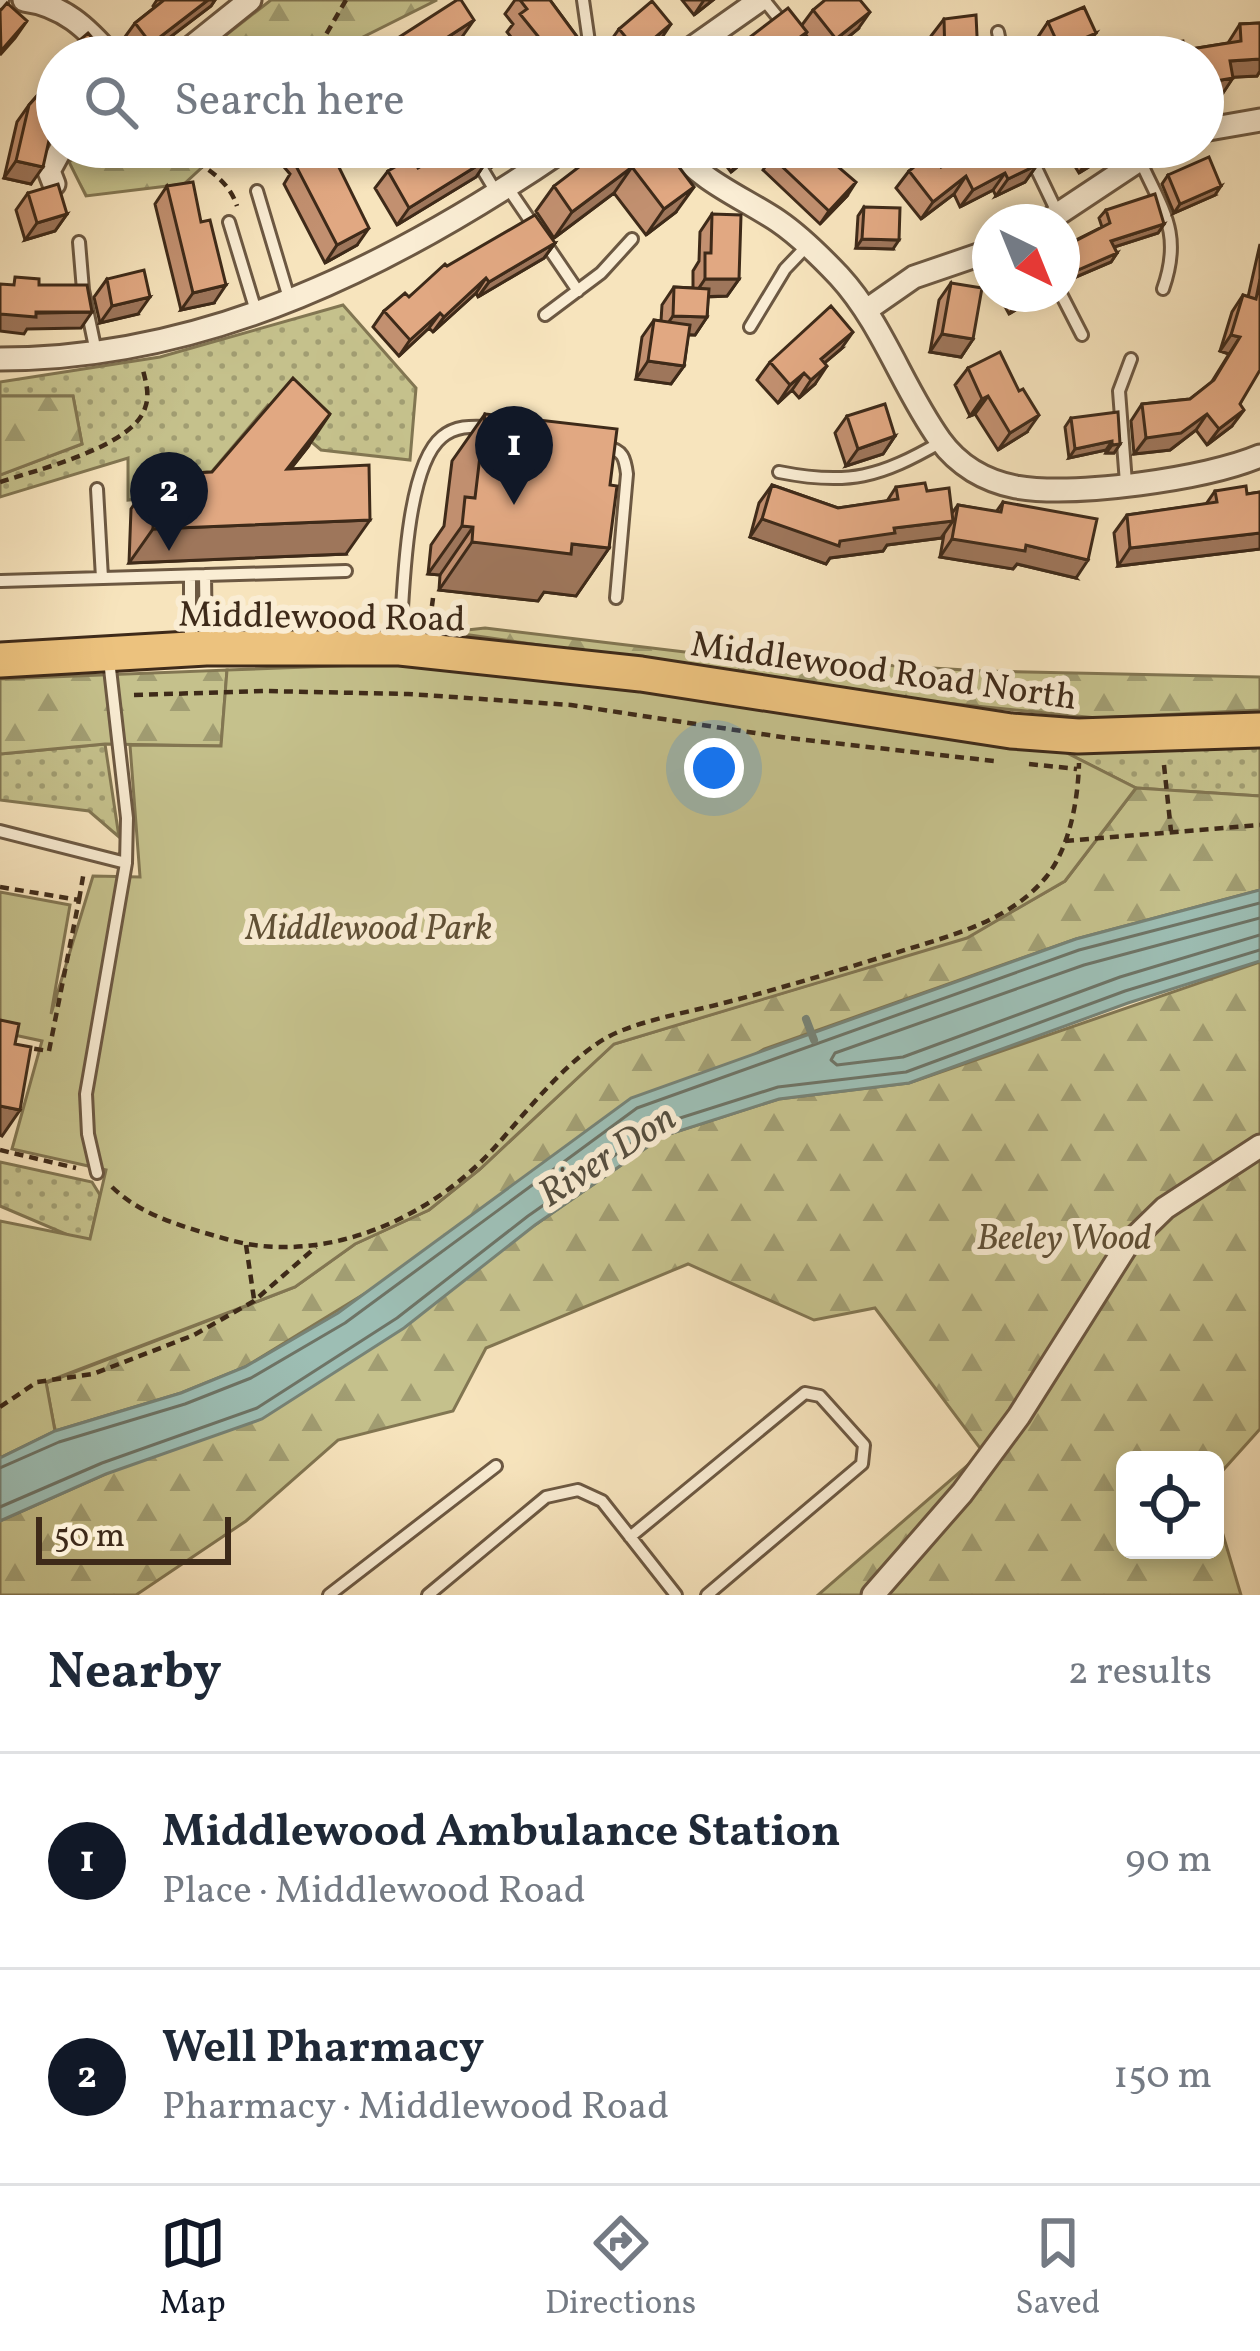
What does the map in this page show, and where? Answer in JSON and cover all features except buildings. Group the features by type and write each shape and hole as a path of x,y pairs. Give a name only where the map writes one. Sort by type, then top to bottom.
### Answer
{"main road":[{"name":"Middlewood Road","path":"0,660 198,648 400,648 641,674"},
{"name":"Middlewood Road North","path":"641,674 991,729 1079,753 1161,735 1260,730"}],"street":[{"path":"24,0 55,8 92,36"},
{"path":"205,36 250,0"},
{"path":"710,36 762,0"},
{"path":"1224,126 1260,120"},
{"path":"51,168 54,184"},
{"path":"0,359 138,346 257,314 405,248 536,168"},
{"path":"694,168 808,246 868,309 941,442 976,472 1018,487 1126,483 1226,470 1260,456"},
{"path":"1073,204 1127,168"},
{"path":"868,309 914,277 972,257"},
{"path":"873,1595 962,1493 1019,1416 1127,1245 1165,1208 1260,1147"}],"lane":[{"path":"583,0 588,36"},
{"path":"762,0 792,36"},
{"path":"998,32 999,36"},
{"path":"485,168 578,291"},
{"path":"1034,168 1047,204"},
{"path":"1153,168 1172,233 1172,264 1163,289"},
{"path":"256,191 290,302"},
{"path":"229,222 257,314"},
{"path":"545,315 578,291 632,239"},
{"path":"79,242 82,290 96,352"},
{"path":"750,327 785,269 808,246"},
{"path":"1070,312 1082,334"},
{"path":"1126,483 1119,391 1131,359"},
{"path":"400,648 406,540 425,459 438,440 455,428 504,430"},
{"path":"779,472 841,482 873,476 941,442"},
{"path":"593,445 616,448 624,457 627,474 616,598"},
{"path":"97,489 102,578"},
{"path":"1,581 346,571"},
{"path":"198,648 205,575"},
{"path":"190,576 198,648"},
{"path":"98,1173 88,1134 86,1094 127,863 116,696 108,654"},
{"path":"0,831 127,863"},
{"path":"630,1537 805,1393 820,1396 865,1444 862,1464 707,1595"},
{"path":"329,1595 496,1466"},
{"path":"428,1595 547,1497 578,1490 602,1502 676,1595"}],"path":[{"path":"325,36 346,0"},
{"path":"0,482 131,429 145,411 148,389 138,346"},
{"path":"0,1150 98,1173 119,1194 154,1216 246,1245 316,1247 395,1222 429,1204 491,1152 538,1098 620,1030 803,982 981,925 1030,894 1050,872 1065,841 1079,753 788,738 571,705 313,692 116,696"},
{"path":"1161,735 1171,832"},
{"path":"1065,841 1260,825"},
{"path":"16,1045 49,1051 87,855"},
{"path":"0,886 79,900"},
{"path":"246,1245 254,1301"},
{"path":"0,1408 37,1382 93,1374 194,1335 254,1301 316,1247"}],"green space":[{"path":"271,0 437,0 365,36 225,36"},
{"path":"72,168 201,168 184,184 86,196"},
{"path":"343,305 416,388 410,460 321,450 268,405 193,494 128,500 128,458 0,497 0,475 82,444 73,396 0,396 0,382 160,357"},
{"path":"0,396 73,396 82,444 0,475"},
{"path":"485,628 710,655 983,671 1260,677 1260,710 1097,718 926,701 449,632"},
{"name":"Middlewood Park","path":"387,664 594,680 1063,751 1136,788 1065,881 967,938 614,1044 429,1210 355,1244 295,1287 46,1382 55,1431 0,1458 0,1221 90,1239 106,1170 12,1149 42,1041 0,1032 0,892 70,905 51,1014 93,876 140,877 130,745 221,746 227,670"},
{"path":"227,670 221,746 105,744 0,754 0,679"},
{"path":"1260,742 1260,796 1136,788 1063,751"},
{"path":"105,744 119,837 89,811 0,800 0,754"},
{"path":"1136,788 1260,796 1260,890 1076,939 764,1049 245,1367 181,1393 55,1431 46,1383 295,1287 355,1244 429,1210 614,1044 967,937 1065,881"},
{"name":"Beeley Wood","path":"1260,962 1260,1429 1224,1469 1224,1451 1116,1451 1116,1559 1224,1559 1224,1538 1241,1595 818,1595 983,1452 875,1308 814,1320 688,1264 486,1348 453,1411 338,1440 246,1521 136,1595 0,1595 0,1521 106,1474 535,1225 663,1136 779,1099 909,1083"},
{"path":"0,1162 92,1182 100,1195 89,1244 0,1206"}],"water":[{"name":"River Don","path":"1260,890 1260,961 1128,1003 909,1083 779,1099 663,1136 535,1225 404,1328 262,1419 106,1474 0,1521 0,1458 55,1431 181,1393 245,1367 338,1313 631,1098 1076,939"}],"waterway":[{"path":"806,1019 814,1040"}],"place":[{"name":"Middlewood Ambulance Station","path":"514,505"},
{"name":"Well Pharmacy","path":"169,551"}]}
